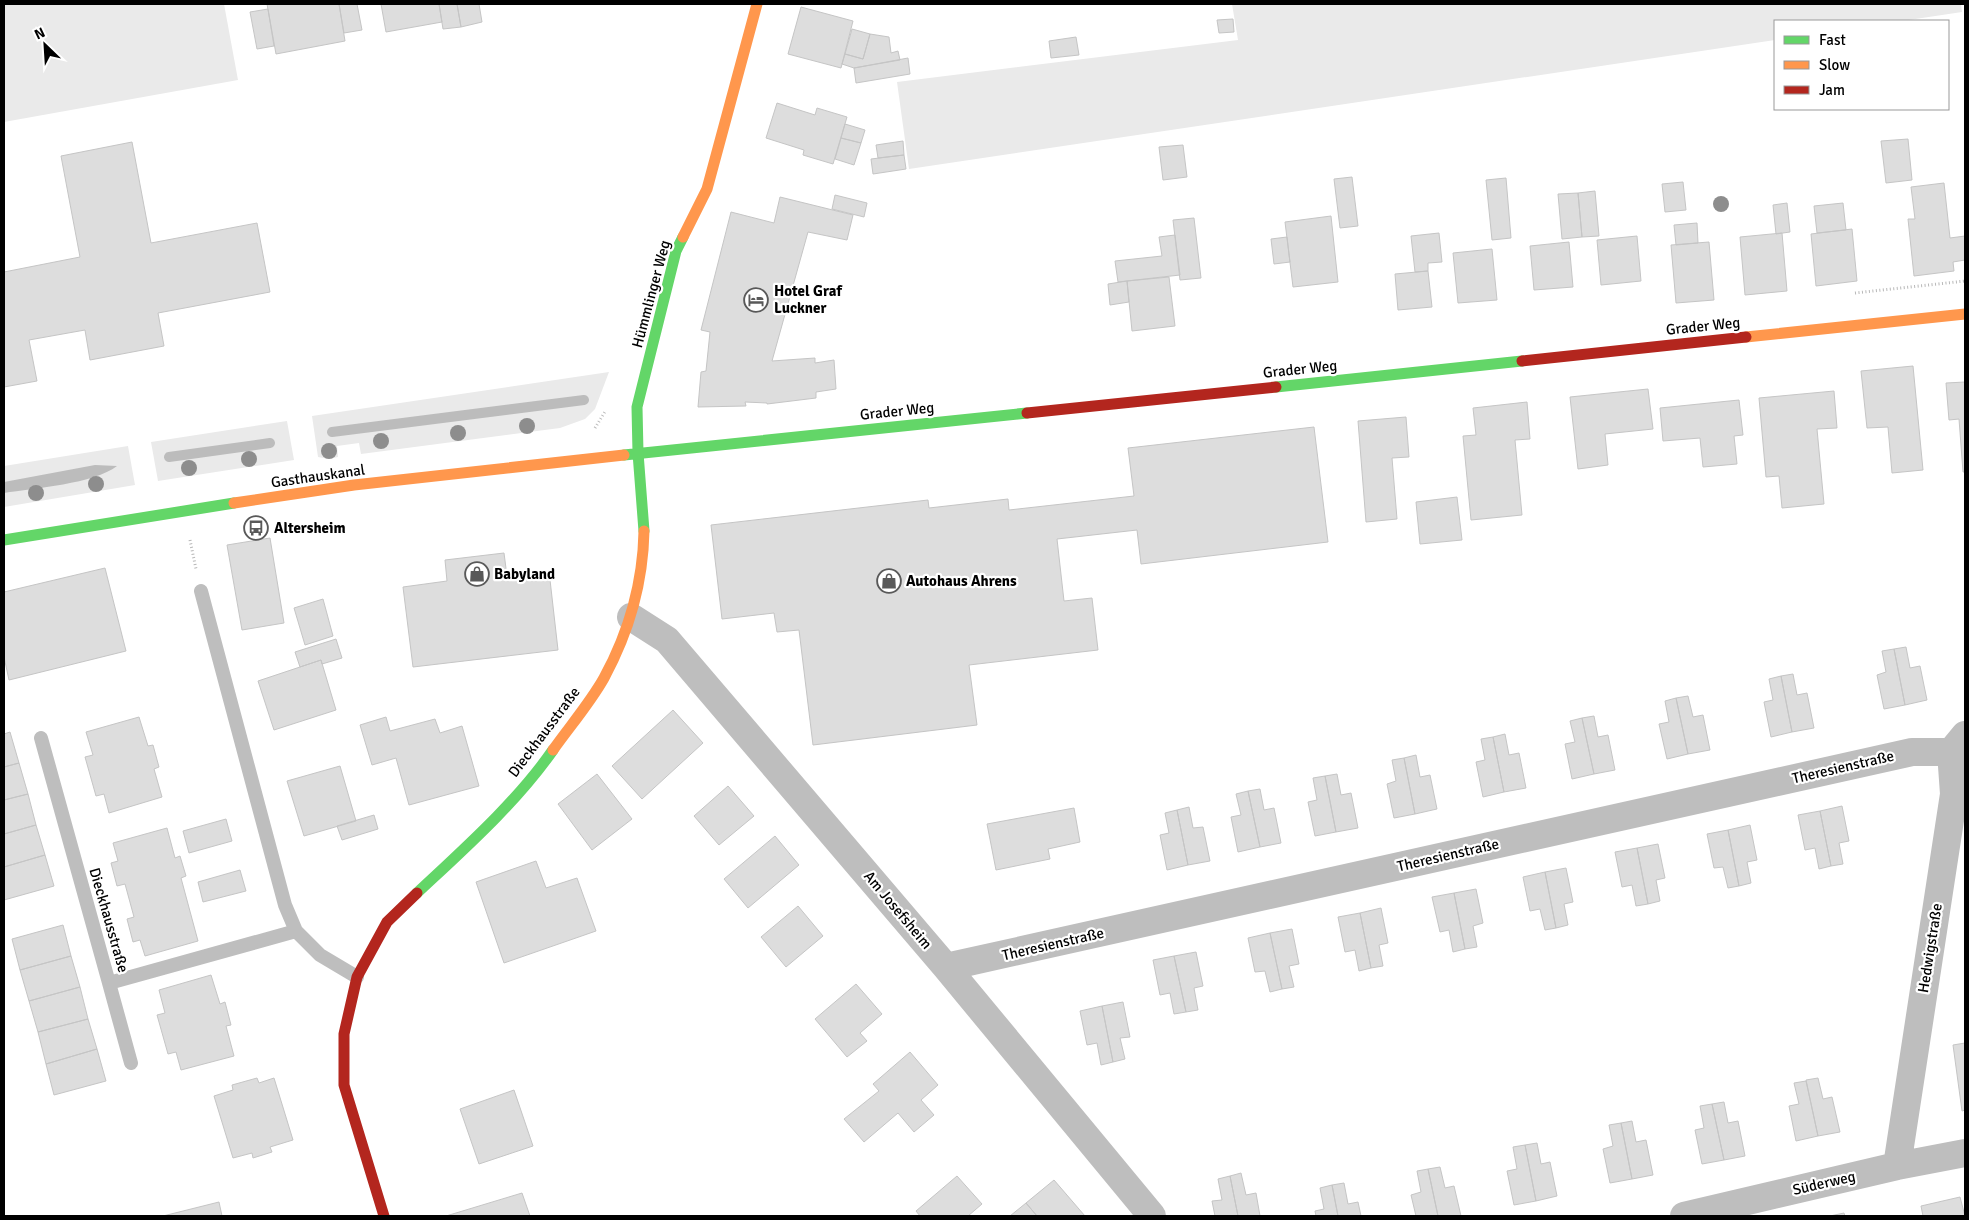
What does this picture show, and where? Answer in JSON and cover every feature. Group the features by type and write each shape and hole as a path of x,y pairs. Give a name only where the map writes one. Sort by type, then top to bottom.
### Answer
{"street":[{"name":"Hümmlinger Weg","path":"638,453 637,407 676,251 707,189 757,4"},
{"name":"Grader Weg","path":"638,453 1965,314"},
{"name":"Gasthauskanal","path":"4,540 354,486 638,453"},
{"name":"Dieckhausstraße","path":"384,1216 344,1085 344,1034 357,977 387,922 464,849 538,772 604,678 631,617 643,561 644,518 638,453"},
{"name":"Am Josefsheim","path":"631,617 667,640 946,967 1152,1216"},
{"name":"Theresienstraße","path":"946,967 1958,743"},
{"name":"Hedwigstraße","path":"1897,1166 1954,794 1958,743"},
{"name":"Süderweg","path":"1684,1216 1897,1166 1965,1153"}],"lane":[{"path":"201,591 286,905 296,932 320,955 357,977"},
{"name":"Dieckhausstraße","path":"41,738 109,983 296,932"},
{"path":"109,983 131,1063"}],"path":[{"path":"184,511 201,591"}],"shaded area":[{"path":"4,4 224,4 238,80 4,122"},
{"path":"1232,4 1961,4 1962,12 1909,20 1774,20 1774,40 909,169 897,82 1238,40"},
{"path":"609,372 595,409 585,419 560,428 361,454 359,443 337,446 338,457 329,459 318,457 312,416"},
{"path":"287,421 294,460 158,481 151,442"},
{"path":"128,446 135,485 4,507 4,466"},
{"path":"95,465 117,466 107,472 79,481 4,493 4,482"}],"building":[{"path":"267,4 339,4 345,41 276,54"},
{"path":"339,4 357,4 362,30 344,33"},
{"path":"381,4 439,4 442,22 386,32"},
{"path":"439,4 457,4 461,27 443,29"},
{"path":"457,4 479,4 482,22 461,27"},
{"path":"801,7 853,21 841,68 788,54"},
{"path":"268,9 274,46 257,49 250,12"},
{"path":"1233,19 1234,32 1219,33 1217,20"},
{"path":"852,29 870,34 863,59 845,54"},
{"path":"870,34 889,37 891,53 898,51 900,60 854,68 842,64 845,54 863,59"},
{"path":"1076,37 1079,55 1051,58 1049,41"},
{"path":"908,58 910,74 856,83 854,68"},
{"path":"777,103 815,115 817,108 847,117 833,164 803,155 804,150 766,138"},
{"path":"845,124 865,130 861,143 841,138"},
{"path":"841,138 861,143 854,165 835,159"},
{"path":"1908,139 1912,180 1886,183 1881,141"},
{"path":"903,141 904,155 878,158 876,145"},
{"path":"132,142 151,243 257,223 270,292 158,313 164,346 90,360 85,330 29,340 37,381 4,387 4,272 80,257 61,156"},
{"path":"1183,145 1187,177 1163,180 1159,147"},
{"path":"904,155 906,169 873,174 871,159"},
{"path":"1352,177 1358,226 1340,228 1334,179"},
{"path":"1506,178 1511,238 1492,240 1486,180"},
{"path":"1683,182 1686,210 1665,212 1662,184"},
{"path":"1944,183 1950,238 1965,236 1965,260 1953,262 1954,271 1914,276 1908,219 1915,219 1911,187"},
{"path":"1595,191 1599,236 1582,237 1578,193"},
{"path":"1578,193 1582,237 1562,239 1558,194"},
{"path":"835,195 867,203 864,217 832,209"},
{"path":"780,197 853,215 847,240 808,232 772,361 815,358 815,363 834,360 836,389 816,392 816,398 767,404 745,402 746,406 698,407 701,372 706,371 710,332 701,330 731,212 774,223"},
{"path":"1787,203 1790,232 1776,234 1773,205"},
{"path":"1843,203 1846,230 1817,233 1814,206"},
{"path":"1331,216 1338,282 1293,287 1285,222"},
{"path":"1194,218 1201,278 1180,280 1173,220"},
{"path":"1697,223 1698,243 1676,245 1674,225"},
{"path":"1852,229 1857,281 1816,286 1811,234"},
{"path":"1439,233 1442,262 1428,263 1428,271 1415,272 1411,236"},
{"path":"1782,233 1787,291 1745,295 1740,237"},
{"path":"1175,235 1180,275 1118,282 1115,261 1162,256 1159,237"},
{"path":"1637,236 1641,281 1601,285 1597,240"},
{"path":"1287,237 1290,262 1274,264 1271,239"},
{"path":"1569,242 1573,287 1534,290 1530,246"},
{"path":"1709,242 1714,300 1676,303 1671,245"},
{"path":"1492,249 1497,300 1458,303 1453,253"},
{"path":"1428,271 1432,307 1398,310 1395,274"},
{"path":"1169,277 1175,326 1132,331 1127,281"},
{"path":"1127,281 1129,302 1110,305 1108,284"},
{"path":"1913,366 1923,470 1892,473 1888,427 1867,428 1861,371"},
{"path":"1965,382 1965,472 1963,472 1959,419 1949,420 1946,383"},
{"path":"1648,389 1653,429 1605,434 1608,465 1578,469 1570,397"},
{"path":"1834,391 1837,428 1817,429 1824,504 1782,508 1779,476 1766,477 1759,398"},
{"path":"1739,400 1743,435 1734,436 1737,464 1703,467 1700,438 1663,441 1660,408"},
{"path":"1527,402 1530,439 1515,440 1522,515 1471,520 1463,436 1476,435 1473,408"},
{"path":"1406,417 1409,457 1392,458 1397,519 1366,522 1358,421"},
{"name":"Autohaus Ahrens","path":"1314,427 1328,542 1141,564 1137,530 1057,539 1064,601 1092,598 1098,650 969,665 977,725 813,745 799,630 777,632 774,613 722,619 711,525 928,500 929,508 1008,499 1009,510 1134,496 1128,448"},
{"path":"1457,497 1462,540 1420,544 1416,502"},
{"path":"270,538 284,623 242,630 227,545"},
{"path":"504,553 507,576 549,571 558,650 413,667 403,587 447,581 445,560"},
{"path":"105,568 126,651 9,680 4,657 4,592"},
{"path":"323,599 333,636 305,645 294,608"},
{"path":"336,639 342,658 322,664 321,660 300,667 295,652"},
{"path":"1906,647 1910,668 1920,666 1927,700 1905,705 1894,649"},
{"path":"1894,649 1905,705 1884,709 1877,675 1886,672 1882,651"},
{"path":"321,660 336,710 274,730 258,681"},
{"path":"1793,674 1797,695 1807,693 1814,728 1792,732 1781,676"},
{"path":"1781,676 1792,732 1771,737 1764,702 1773,700 1769,679"},
{"path":"1688,696 1693,717 1703,715 1710,750 1688,754 1676,698"},
{"path":"1676,698 1688,754 1667,759 1659,724 1669,722 1665,701"},
{"path":"673,710 703,743 642,799 612,766"},
{"path":"1594,716 1598,737 1608,735 1615,770 1594,774 1582,718"},
{"path":"139,717 148,746 153,745 159,767 154,769 162,797 109,813 104,794 96,796 85,757 93,755 86,732"},
{"path":"386,717 390,731 435,719 440,733 462,726 479,786 409,805 396,758 372,765 360,725"},
{"path":"1582,718 1594,774 1572,779 1565,744 1575,742 1570,721"},
{"path":"10,732 19,763 4,767 4,734"},
{"path":"1505,734 1509,755 1519,753 1526,788 1504,792 1493,737"},
{"path":"1493,737 1504,792 1483,797 1476,762 1485,760 1481,739"},
{"path":"1416,755 1420,777 1430,775 1437,809 1415,814 1404,758"},
{"path":"1404,758 1415,814 1394,818 1387,784 1396,781 1392,760"},
{"path":"19,763 28,794 4,800 4,767"},
{"path":"340,766 356,821 304,836 287,781"},
{"path":"597,774 632,819 592,850 558,804"},
{"path":"1337,774 1341,795 1351,793 1358,828 1336,832 1325,776"},
{"path":"1325,776 1336,832 1315,836 1308,802 1317,800 1313,778"},
{"path":"728,786 754,816 719,845 694,816"},
{"path":"1260,789 1264,810 1274,808 1281,843 1260,847 1248,791"},
{"path":"1248,791 1260,847 1238,852 1231,817 1241,815 1236,794"},
{"path":"28,794 36,825 4,834 4,800"},
{"path":"1842,806 1849,841 1839,843 1843,864 1831,866 1820,811"},
{"path":"1189,807 1193,828 1203,827 1210,861 1188,865 1177,810"},
{"path":"1074,808 1080,842 1048,849 1050,859 996,870 987,824"},
{"path":"1177,810 1188,865 1167,870 1160,835 1169,833 1165,813"},
{"path":"1820,811 1831,866 1819,869 1815,848 1805,850 1798,815"},
{"path":"374,815 378,829 342,840 337,826"},
{"path":"226,819 232,841 189,853 183,831"},
{"path":"36,825 45,855 4,867 4,834"},
{"path":"1750,825 1757,860 1747,862 1751,883 1739,886 1728,830"},
{"path":"167,828 175,858 180,856 186,876 181,878 198,941 145,956 140,940 133,942 127,919 134,917 125,884 117,886 111,863 118,861 113,843"},
{"path":"1728,830 1739,886 1728,888 1723,867 1714,868 1707,834"},
{"path":"775,836 799,865 748,908 724,879"},
{"path":"1658,844 1665,878 1656,880 1660,901 1648,904 1637,848"},
{"path":"1637,848 1648,904 1636,906 1632,885 1622,887 1615,852"},
{"path":"45,855 54,886 4,900 4,867"},
{"path":"536,861 546,888 577,878 596,931 504,963 476,882"},
{"path":"1566,868 1573,902 1564,904 1568,925 1556,928 1545,872"},
{"path":"240,870 246,891 203,902 198,882"},
{"path":"1545,872 1556,928 1545,930 1540,909 1530,911 1523,877"},
{"path":"1476,889 1483,923 1473,926 1477,947 1465,949 1454,893"},
{"path":"1454,893 1465,949 1453,952 1449,930 1440,932 1432,897"},
{"path":"798,906 823,936 786,967 761,937"},
{"path":"1381,908 1388,943 1379,945 1383,966 1371,968 1360,913"},
{"path":"1360,913 1371,968 1359,971 1355,950 1345,952 1338,917"},
{"path":"63,925 71,956 20,970 12,939"},
{"path":"1292,929 1299,964 1289,966 1294,987 1282,989 1270,933"},
{"path":"1270,933 1282,989 1270,992 1265,971 1255,972 1248,938"},
{"path":"1196,952 1203,986 1194,988 1198,1010 1186,1012 1174,956"},
{"path":"71,956 80,987 29,1001 20,970"},
{"path":"1174,956 1186,1012 1174,1014 1170,993 1160,995 1153,960"},
{"path":"211,975 220,1004 225,1002 231,1025 226,1026 234,1056 181,1070 176,1052 168,1054 157,1015 165,1013 159,990"},
{"path":"856,984 882,1014 860,1033 867,1041 847,1057 815,1019"},
{"path":"80,987 88,1019 38,1032 29,1001"},
{"path":"1123,1002 1130,1037 1120,1038 1125,1059 1113,1062 1102,1006"},
{"path":"1102,1006 1113,1062 1101,1065 1097,1043 1087,1045 1080,1011"},
{"path":"88,1019 97,1049 46,1064 38,1032"},
{"path":"1965,1043 1965,1110 1962,1111 1953,1045"},
{"path":"97,1049 106,1081 54,1095 46,1064"},
{"path":"910,1052 938,1085 921,1100 934,1115 914,1132 898,1113 864,1142 844,1119 879,1091 873,1084"},
{"path":"257,1078 259,1083 274,1078 293,1140 270,1147 272,1152 253,1158 252,1153 233,1158 214,1096 233,1090 232,1085"},
{"path":"1818,1078 1823,1099 1832,1097 1840,1132 1818,1136 1806,1080"},
{"path":"1806,1081 1818,1136 1796,1141 1789,1106 1799,1104 1794,1083"},
{"path":"514,1090 533,1146 479,1164 460,1109"},
{"path":"1724,1102 1728,1123 1738,1121 1745,1156 1724,1160 1712,1104"},
{"path":"1712,1104 1724,1160 1702,1164 1695,1130 1704,1128 1700,1106"},
{"path":"1632,1121 1636,1142 1646,1140 1653,1175 1632,1179 1621,1123"},
{"path":"1621,1123 1632,1179 1610,1183 1603,1149 1613,1146 1609,1125"},
{"path":"1537,1143 1541,1164 1550,1162 1557,1196 1536,1201 1525,1145"},
{"path":"1525,1145 1536,1201 1514,1205 1507,1171 1517,1169 1513,1147"},
{"path":"1440,1167 1445,1188 1454,1186 1461,1216 1438,1216 1428,1169"},
{"path":"1428,1169 1438,1216 1416,1216 1411,1195 1421,1192 1417,1171"},
{"path":"1241,1173 1246,1195 1256,1193 1260,1216 1238,1216 1230,1176"},
{"path":"957,1176 982,1204 968,1216 920,1216 916,1211"},
{"path":"1230,1176 1238,1216 1215,1216 1212,1201 1222,1200 1218,1179"},
{"path":"1054,1180 1085,1216 1037,1216 1026,1203"},
{"path":"1344,1183 1348,1204 1358,1202 1361,1216 1338,1216 1332,1185"},
{"path":"1332,1185 1338,1216 1316,1216 1315,1211 1324,1209 1320,1188"},
{"path":"522,1193 530,1216 446,1216"},
{"path":"1960,1197 1965,1216 1923,1216 1921,1206"},
{"path":"219,1202 222,1216 163,1216"},
{"path":"1026,1203 1037,1216 1010,1216"},
{"path":"1844,1213 1845,1216 1830,1216"}],"waterway":[{"path":"332,432 584,400"},
{"path":"169,457 270,443"}],"traffic: fast":[{"path":"644,531 638,453 637,407 676,251 683,237"},
{"path":"1276,387 1522,361"},
{"path":"624,455 1027,413"},
{"path":"4,540 234,503"},
{"path":"417,893 507,806 553,750"}],"traffic: slow":[{"path":"683,237 707,189 757,4"},
{"path":"1746,337 1965,314"},
{"path":"234,503 354,485 624,455"},
{"path":"553,750 604,678 621,643 633,606 641,569 644,531"}],"traffic: jam":[{"path":"1522,361 1746,337"},
{"path":"1027,413 1276,387"},
{"path":"384,1216 344,1085 344,1034 357,977 387,922 417,893"}],"place":[{"name":"Hotel Graf Luckner","path":"756,300"},
{"name":"Altersheim","path":"256,528"},
{"name":"Babyland","path":"477,574"},
{"name":"Autohaus Ahrens","path":"889,581"}]}
